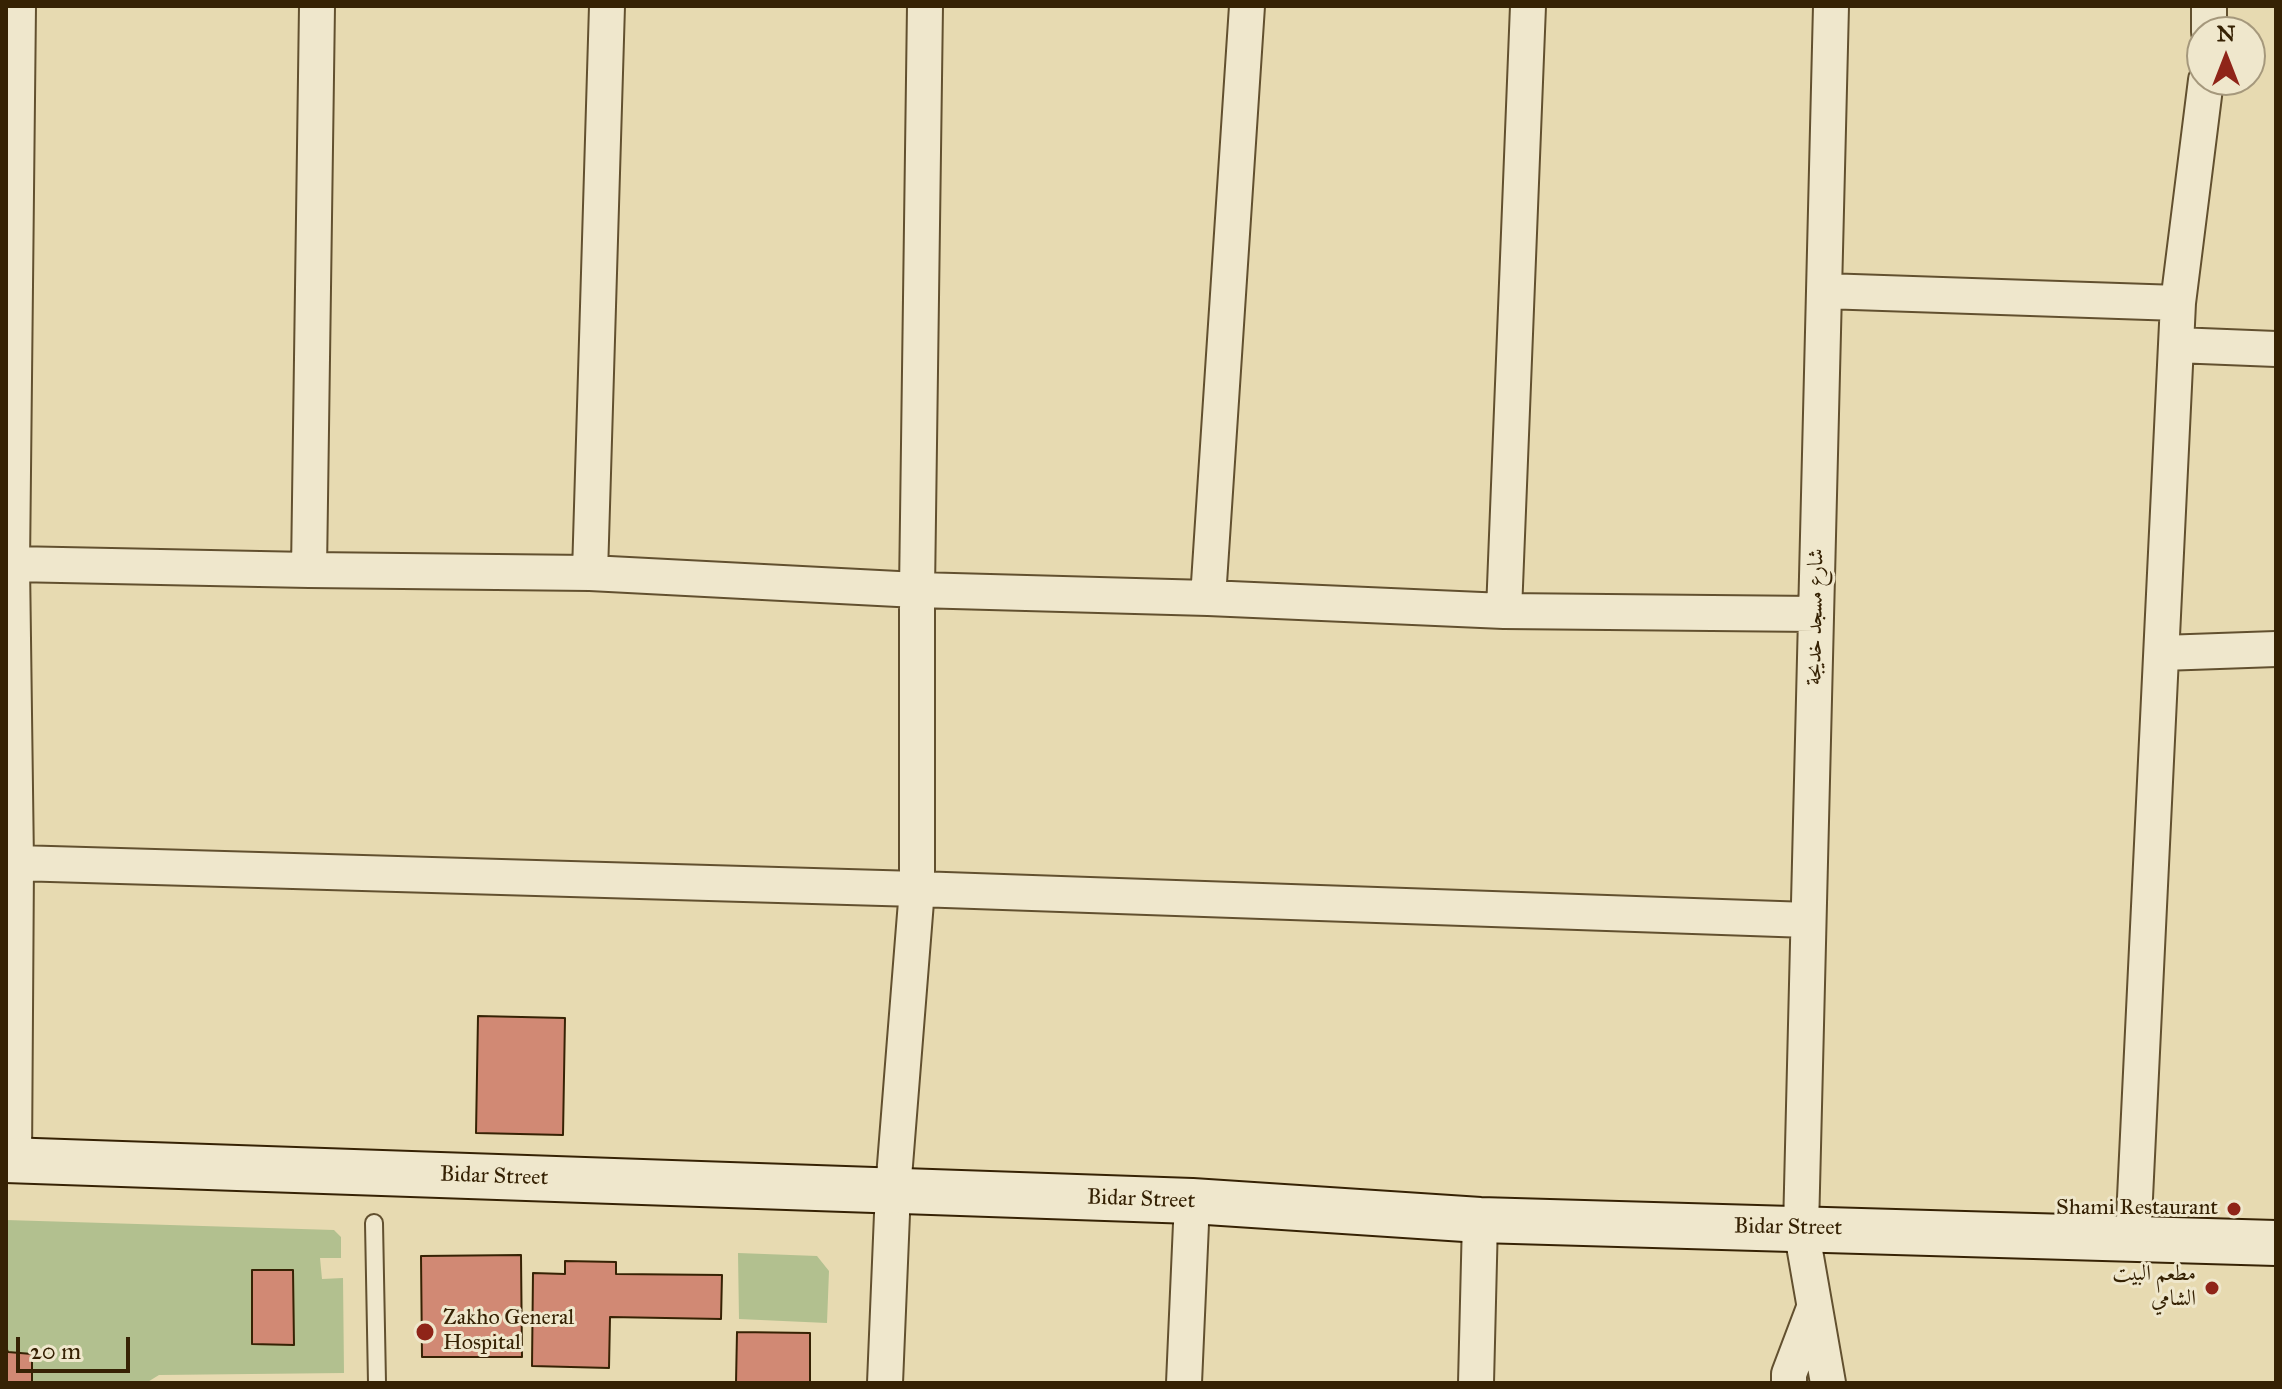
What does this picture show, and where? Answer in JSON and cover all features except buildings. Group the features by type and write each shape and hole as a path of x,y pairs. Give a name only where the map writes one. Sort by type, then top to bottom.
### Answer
{"main road":[{"name":"Bidar Street","path":"10,1160 1192,1201 1480,1220 2276,1243"}],"street":[{"path":"10,1160 16,863 12,564 18,6"},
{"path":"309,570 317,6"},
{"path":"590,573 607,6"},
{"path":"885,1383 893,1190 917,889 917,590 925,6"},
{"path":"1208,598 1247,6"},
{"path":"1504,611 1528,6"},
{"name":"شارع مسجد خديجة","path":"1828,1383 1801,1228 1831,6"},
{"path":"2133,1239 2178,303 2204,96"},
{"path":"1824,291 2178,303"},
{"path":"2176,345 2276,349"},
{"path":"12,564 590,573 917,590 1208,598 1504,611 1816,614"},
{"path":"2162,653 2276,649"},
{"path":"16,863 917,889 1808,920"},
{"path":"1184,1383 1192,1201"},
{"path":"1476,1383 1480,1220"},
{"path":"1789,1383 1789,1374 1815,1303"}],"lane":[{"path":"374,1223 377,1383"}],"green space":[{"path":"6,1220 334,1230 341,1237 341,1258 320,1258 322,1279 343,1278 344,1373 159,1375 146,1383 32,1383 32,1354 8,1352 6,1347"},
{"path":"738,1253 817,1256 829,1271 827,1323 739,1319"}],"place":[{"name":"Shami Restaurant","path":"2234,1209"},
{"name":"مطعم البيت الشامي","path":"2212,1288"},
{"name":"Zakho General Hospital","path":"425,1332"}]}
